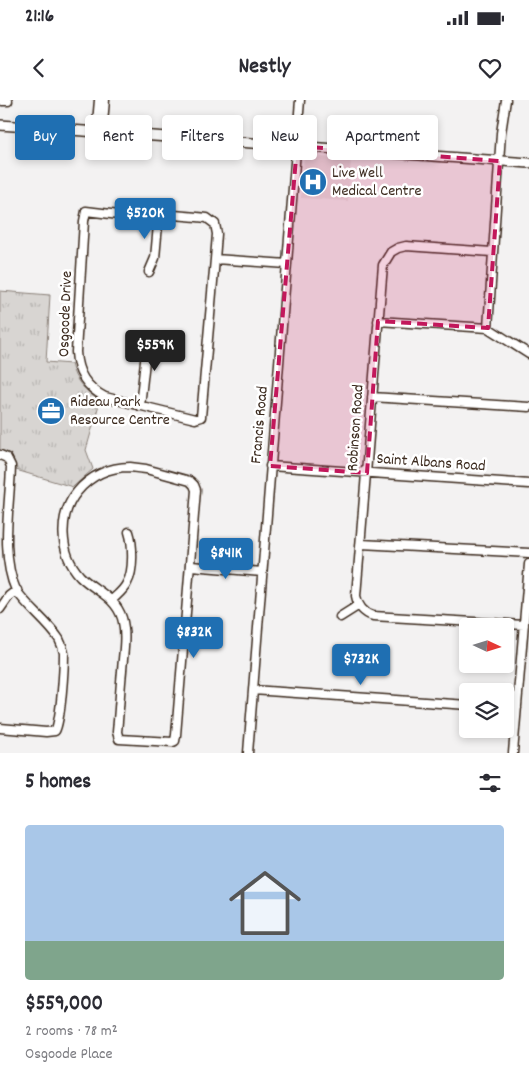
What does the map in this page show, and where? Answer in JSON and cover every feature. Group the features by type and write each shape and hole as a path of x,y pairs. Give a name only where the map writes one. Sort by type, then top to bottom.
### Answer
{"main road":[{"path":"0,125 85,128"},
{"path":"152,134 253,142"},
{"path":"317,147 529,163"}],"street":[{"path":"98,115 99,100"},
{"path":"104,115 105,100"},
{"name":"Francis Road","path":"299,115 300,100"},
{"path":"488,328 502,122 506,100"},
{"name":"Francis Road","path":"248,753 296,160"},
{"name":"Osgoode Drive","path":"159,214 119,215 86,211 76,352 82,379 97,393 105,397 195,419 201,417 215,259"},
{"path":"149,272 155,258 159,214 207,218 212,221 216,229 215,259 287,264"},
{"name":"Robinson Road","path":"361,608 356,596 384,265 388,256 394,250 406,246 492,252"},
{"path":"378,321 488,328 529,354"},
{"path":"140,406 146,352 143,340"},
{"path":"372,397 529,407"},
{"path":"0,455 5,456 10,463 4,555 8,574 17,590 56,634 62,645 64,656 59,720 55,731 0,728"},
{"name":"Saint Albans Road","path":"270,466 529,484"},
{"path":"125,467 157,472 190,481 194,485 196,492 191,566 175,741 119,739 117,732 124,634 122,618 112,600 80,576 66,551 64,524 66,512 73,498 90,480 104,472 125,467"},
{"path":"112,600 122,591 129,579 132,546 129,532"},
{"path":"361,544 529,554"},
{"path":"513,753 529,564"},
{"path":"191,566 262,572"},
{"path":"0,609 9,596 17,590"},
{"path":"340,616 361,608 373,616 524,625"},
{"path":"253,690 459,704"}],"highlighted area":[{"path":"297,146 500,161 488,328 378,321 367,473 270,466"}],"shaded area":[{"path":"317,157 327,157 327,160 351,160 348,201 301,198 304,160 317,160"}],"green space":[{"path":"0,291 50,295 46,362 71,364 75,376 82,386 100,401 86,450 93,469 73,487 16,470 12,457 7,452 0,450"}],"place":[{"name":"Live Well Medical Centre","path":"313,182"},
{"name":"Rideau Park Resource Centre","path":"51,411"}]}
